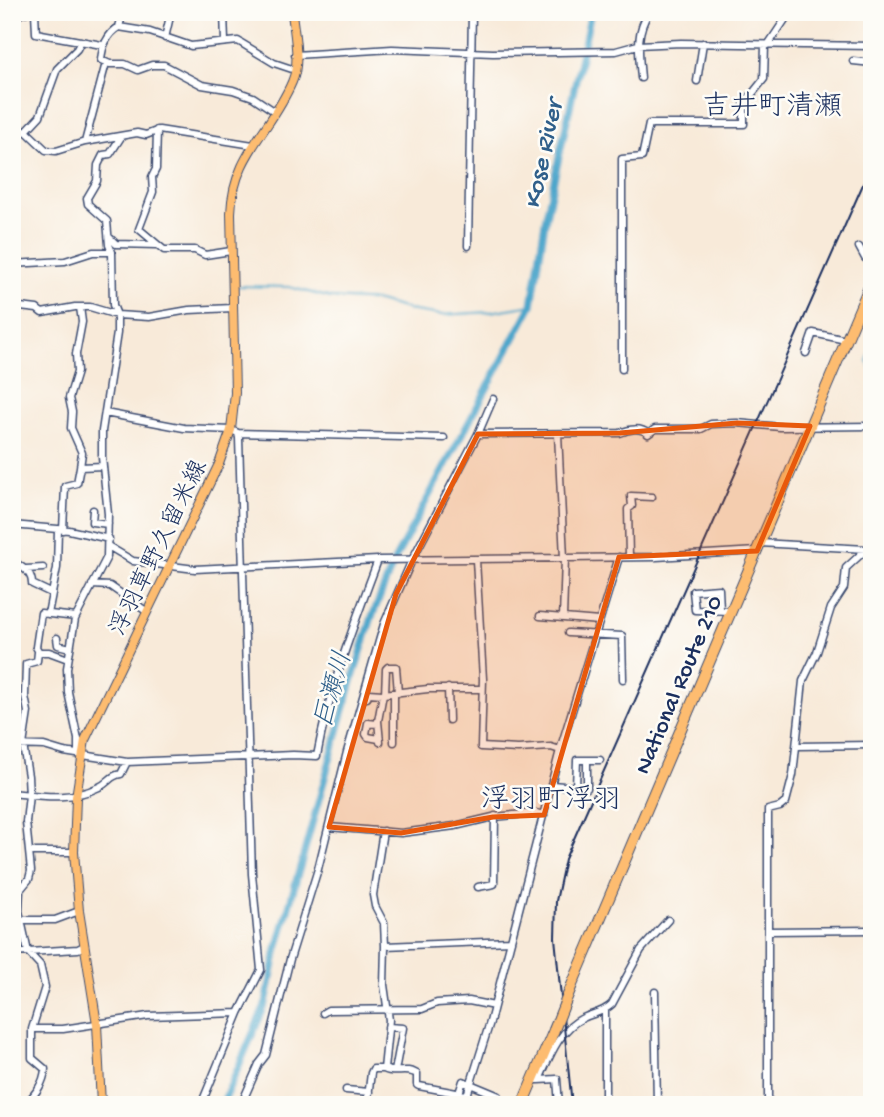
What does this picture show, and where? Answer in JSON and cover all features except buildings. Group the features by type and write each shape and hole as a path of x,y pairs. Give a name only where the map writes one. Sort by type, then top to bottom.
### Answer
{"highway":[{"name":"National Route 210","path":"522,1105 535,1080 725,610 758,547 846,340 866,307 870,287"}],"main road":[{"name":"浮羽草野久留米線","path":"101,1105 97,1024 79,911 74,852 76,797 83,755 88,732 234,432 232,193 240,167 292,82 295,55 292,12"}],"street":[{"path":"12,17 27,12"},
{"path":"35,12 36,33 102,45"},
{"path":"119,27 123,12"},
{"path":"165,38 171,12"},
{"path":"224,12 225,42"},
{"path":"468,246 472,12"},
{"path":"641,78 638,45 641,26 649,12"},
{"path":"622,369 622,159 642,157 649,124 744,124 744,104 764,79 767,45 790,12"},
{"path":"274,111 253,97 233,90 202,85 164,65 152,65 138,70 125,64 106,63 101,60 102,45 119,27 150,32 191,46 238,41 274,63 295,70"},
{"path":"12,163 15,132 26,131 40,116 57,69 77,49 81,41"},
{"path":"295,55 377,49 470,52 616,51 638,45 703,43 872,46"},
{"path":"697,81 703,43"},
{"path":"853,61 872,63"},
{"path":"85,142 106,63"},
{"path":"26,131 46,150 55,151 85,142 146,135 157,130 253,145"},
{"path":"157,130 153,192 139,229 164,250 195,250 205,255 231,251"},
{"path":"83,755 78,752 77,731 68,692 68,659 76,617 107,557 108,524 102,431 115,359 117,315 113,305 112,252 107,221 88,204 87,198 97,181 98,165 103,155 110,154 121,137"},
{"path":"108,237 116,244 157,245"},
{"path":"859,247 865,258 872,263"},
{"path":"12,264 65,261 93,252 112,252"},
{"path":"12,306 37,309 42,313 90,307 117,315 149,317 189,310 233,308"},
{"path":"48,614 57,568 65,486 77,483 82,453 71,428 69,398 77,372 76,354 82,322 80,307"},
{"path":"806,353 813,332 846,340"},
{"path":"241,1105 259,1064 266,1055 290,959 384,624 412,561 478,435 493,398"},
{"path":"105,413 184,428 234,432 444,438"},
{"path":"478,435 620,433 634,430 648,434 655,429 701,429 711,424 737,423 780,427 872,426"},
{"path":"201,1105 239,1013 261,970 252,874 240,464 234,432"},
{"path":"558,434 564,558 563,618"},
{"path":"80,467 103,466"},
{"path":"629,557 628,509 632,506 631,496 652,497"},
{"path":"93,510 92,522 108,524"},
{"path":"12,525 60,529 108,542 133,561 195,569 378,560 698,555 758,547 870,548"},
{"path":"768,1105 768,810 786,802 793,775 803,681 817,652 831,608 844,588 846,568 870,548"},
{"path":"464,1105 494,1006 560,750 618,557"},
{"path":"12,560 26,569 32,584 51,593"},
{"path":"12,745 44,746 127,762 317,756 323,726 351,633 378,560"},
{"path":"476,560 482,689 481,747 551,747 560,750"},
{"path":"26,569 43,568"},
{"path":"92,585 110,586 146,611"},
{"path":"719,589 725,610 695,610 693,591 719,589"},
{"path":"25,1105 41,1085 45,1069 32,1058 32,1030 45,987 40,965 28,952 20,920 20,890 30,875 26,822 29,795 23,745 28,712 24,695 26,664 37,661 39,652 36,647 41,613 76,617"},
{"path":"540,616 599,621"},
{"path":"568,633 622,636 623,679"},
{"path":"57,638 58,645 70,648"},
{"path":"39,652 49,652 68,659"},
{"path":"378,724 368,723 366,734 380,741 378,724 386,669 396,667 394,741"},
{"path":"361,704 365,702 368,693 371,680 369,678"},
{"path":"368,693 448,688 482,689"},
{"path":"448,688 449,720"},
{"path":"797,746 872,746"},
{"path":"552,785 587,788 587,760 600,760"},
{"path":"12,793 76,797 102,786 113,775 121,774 127,762"},
{"path":"329,827 401,834 495,816 536,813 544,815"},
{"path":"478,887 494,884 495,816"},
{"path":"383,831 373,895 375,906 384,923 386,946 384,985 388,1027 384,1069"},
{"path":"29,852 74,852"},
{"path":"20,920 55,920 79,911"},
{"path":"535,1080 558,1041 570,1028 582,1018 606,1010 612,1004 642,950 668,920"},
{"path":"768,931 872,930"},
{"path":"386,946 511,940"},
{"path":"12,953 78,949 84,946"},
{"path":"655,992 657,1105"},
{"path":"323,1013 328,1010 422,1009 437,1003 469,1001 494,1006"},
{"path":"605,1105 606,1010"},
{"path":"32,1030 63,1030 148,1016 239,1013"},
{"path":"388,1027 402,1028 395,1071"},
{"path":"368,1105 373,1069 413,1071 417,1074 416,1085 467,1095"},
{"path":"535,1080 556,1079 559,1105"},
{"path":"459,1093 463,1081 499,1096"},
{"path":"346,1090 369,1092"}],"highlighted area":[{"path":"737,423 810,426 757,551 619,557 544,815 493,817 401,833 329,827 396,594 478,434 620,433"}],"waterway":[{"name":"巨瀬川","path":"222,1105 266,1003 277,949 372,617 395,559 532,305 546,216 591,12"},
{"path":"237,286 289,287 331,298 378,301 441,315 490,312 532,305"},
{"path":"872,347 867,362 872,368"}],"railway":[{"path":"572,1105 555,938 556,901 565,859 872,164"}],"district":[{"name":"吉井町清瀬","path":"772,104"},
{"name":"浮羽町浮羽","path":"551,797"}],"water label":[{"name":"Kose River","path":"541,154"}]}
